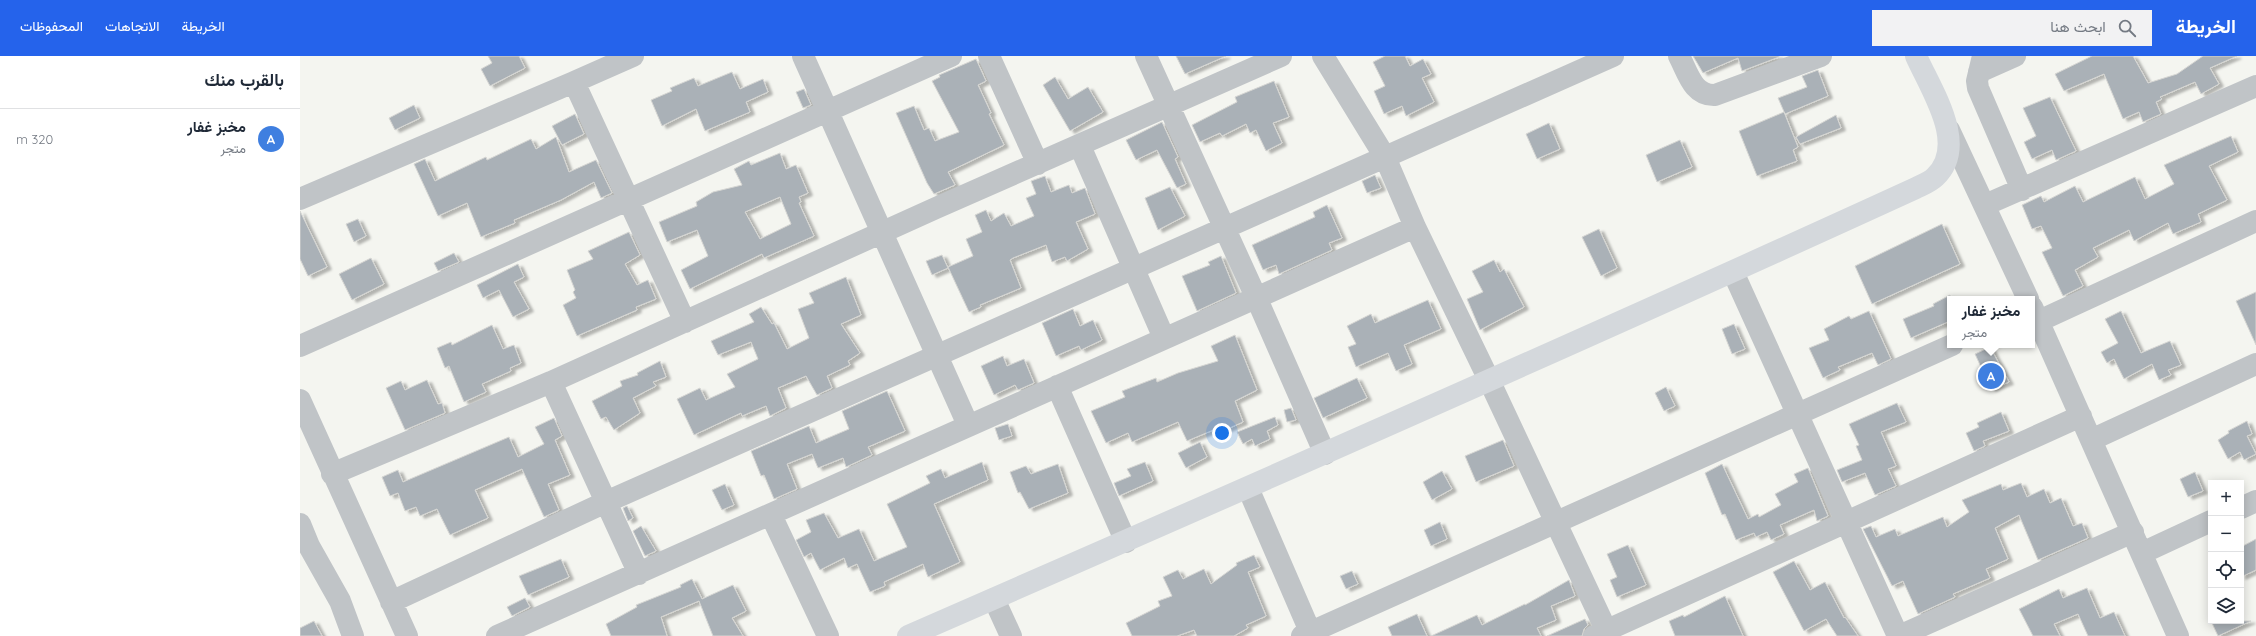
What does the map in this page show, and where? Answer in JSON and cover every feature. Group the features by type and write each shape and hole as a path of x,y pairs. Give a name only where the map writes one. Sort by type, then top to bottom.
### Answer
{"main road":[{"path":"908,636 1126,542 1733,272 1934,178 1944,166 1950,150 1949,130 1916,56"}],"street":[{"path":"300,199 633,56"},
{"path":"803,56 968,425"},
{"path":"300,346 951,56"},
{"path":"989,56 1038,164"},
{"path":"1146,56 1256,297 1325,454"},
{"path":"332,474 551,382 1282,56"},
{"path":"1323,56 1385,157 1415,227 1489,380 1556,524 1603,634 2081,416"},
{"path":"391,602 606,502 1613,56"},
{"path":"1679,56 1696,90 1706,96 1715,95 1821,56"},
{"path":"2016,56 1981,64 1977,81 1979,94 2022,190"},
{"path":"574,82 627,201 685,322"},
{"path":"1985,205 2256,86"},
{"path":"1949,130 2027,296"},
{"path":"1080,146 1132,268 1164,338"},
{"path":"2035,311 2256,221"},
{"path":"497,636 1415,227"},
{"path":"1733,272 1899,636 2133,532"},
{"path":"2035,313 2178,636"},
{"path":"1248,488 1308,635 1947,347"},
{"path":"2091,440 2256,364"},
{"path":"551,382 638,574"},
{"path":"1057,386 1126,542"},
{"path":"300,400 308,434 332,474 407,636"},
{"path":"2244,507 2256,501"},
{"path":"771,515 828,636"},
{"path":"2142,553 2208,522"},
{"path":"300,524 304,548 333,586 353,636"},
{"path":"994,599 1011,636"}],"building":[{"path":"488,56 519,56 525,68 490,86 481,69 492,63"},
{"path":"1176,56 1226,56 1185,74"},
{"path":"1385,56 1405,56 1410,66 1423,59 1431,74 1422,78 1434,102 1406,116 1402,106 1384,114 1374,91 1385,86 1373,62"},
{"path":"1693,56 1779,57 1742,71 1738,58 1703,73"},
{"path":"2092,56 2133,56 2148,83 2177,74 2203,56 2237,56 2210,68 2219,84 2201,94 2195,82 2160,97 2162,99 2156,102 2161,114 2143,122 2139,112 2123,119 2104,74 2064,91 2055,74"},
{"path":"976,59 986,81 978,85 991,113 989,114 1004,145 948,172 955,185 934,194 927,183 896,113 914,106 924,130 929,128 935,141 959,132 932,81 940,77 939,75"},
{"path":"1818,70 1828,96 1785,114 1778,98 1807,87 1802,76"},
{"path":"732,72 740,89 763,79 768,92 746,102 750,112 705,131 696,109 662,126 651,100 672,91 670,88 694,78 698,86"},
{"path":"1055,77 1068,99 1088,87 1103,112 1070,131 1043,85"},
{"path":"1274,81 1289,117 1273,123 1282,143 1266,151 1256,130 1250,133 1246,124 1222,136 1220,133 1200,142 1192,125 1237,102 1235,97"},
{"path":"804,89 811,105 803,108 796,92"},
{"path":"2050,97 2076,151 2056,160 2052,150 2032,159 2024,142 2036,136 2023,108"},
{"path":"414,105 420,118 395,130 389,118"},
{"path":"1784,112 1798,147 1793,150 1797,161 1757,176 1739,131"},
{"path":"575,114 584,134 562,145 552,126"},
{"path":"1836,115 1841,128 1800,144 1796,137"},
{"path":"1162,122 1178,157 1175,159 1186,184 1177,188 1157,150 1136,160 1126,140"},
{"path":"1549,123 1560,149 1537,159 1526,134"},
{"path":"2231,136 2238,152 2209,166 2227,200 2198,214 2201,222 2173,234 2168,223 2134,241 2129,230 2093,248 2098,257 2075,270 2083,286 2063,296 2042,252 2052,248 2041,226 2032,229 2022,205 2041,196 2044,202 2075,186 2083,202 2135,177 2145,199 2174,184 2164,165"},
{"path":"556,137 569,172 596,160 612,193 601,198 594,182 561,200 514,220 515,223 481,237 467,203 438,216 414,164 425,159 435,181 486,157 487,160 531,139 536,149"},
{"path":"1680,140 1692,167 1657,182 1646,155"},
{"path":"780,153 786,169 796,165 808,193 799,197 801,202 799,203 814,236 764,258 762,254 690,289 681,270 708,256 697,230 667,242 659,222 697,206 696,202 713,192 742,185 734,169 749,161 751,165","holes":["780,197 791,224 760,239 745,212"]},
{"path":"1375,175 1381,188 1367,193 1362,181"},
{"path":"1045,176 1051,192 1069,185 1072,193 1085,188 1095,214 1076,222 1088,249 1067,261 1065,257 1052,262 1046,245 1013,258 1010,260 1021,288 980,305 981,307 969,312 948,267 973,256 966,239 982,232 975,215 986,210 991,221 1004,213 1011,226 1034,216 1026,198 1036,194 1031,181"},
{"path":"1170,187 1185,216 1158,230 1145,198"},
{"path":"1327,205 1342,238 1329,243 1332,250 1279,274 1276,265 1263,270 1252,245 1315,217 1313,212"},
{"path":"300,211 327,267 308,276 300,259"},
{"path":"358,219 366,236 354,242 346,224"},
{"path":"1942,224 1960,264 1872,304 1855,266"},
{"path":"1599,229 1617,268 1601,276 1582,237"},
{"path":"629,232 640,255 625,264 637,285 648,280 656,299 636,307 637,310 577,336 563,305 576,298 573,292 575,290 567,270 593,259 588,251"},
{"path":"454,253 459,262 438,271 434,263"},
{"path":"942,255 948,268 932,275 926,261"},
{"path":"1221,256 1236,293 1197,311 1182,276 1210,265 1208,262"},
{"path":"371,258 384,284 352,300 339,274"},
{"path":"1494,260 1500,272 1504,269 1524,307 1480,330 1467,299 1483,292 1472,271"},
{"path":"518,264 524,277 514,282 529,309 513,317 499,290 483,298 477,285"},
{"path":"846,277 861,315 841,324 860,353 848,361 850,365 827,376 832,388 817,395 806,376 778,388 786,408 770,416 766,406 742,416 741,413 694,435 677,399 700,388 706,400 735,387 727,374 758,359 751,342 718,355 711,341 754,322 749,314 761,307 772,324 774,323 787,349 809,338 798,309 814,303 809,293"},
{"path":"2256,292 2256,345 2236,301"},
{"path":"1947,297 1947,322 1911,338 1903,319 1934,306 1933,304"},
{"path":"1428,300 1441,329 1404,345 1412,364 1396,371 1388,353 1356,367 1348,347 1356,344 1347,326 1371,314 1375,323"},
{"path":"1073,309 1080,326 1093,320 1102,340 1081,350 1079,346 1056,356 1042,323"},
{"path":"1869,311 1891,359 1878,365 1872,353 1838,367 1840,370 1823,378 1809,348 1829,340 1824,329 1849,316 1851,319"},
{"path":"2121,311 2141,353 2170,341 2181,365 2168,370 2171,375 2159,380 2152,364 2124,379 2114,359 2107,363 2101,352 2118,343 2105,319"},
{"path":"1734,324 1745,349 1732,354 1722,329"},
{"path":"492,325 503,349 514,345 521,363 510,368 511,371 482,384 486,392 464,402 449,366 445,368 437,348 451,342 452,345"},
{"path":"1235,335 1257,390 1235,401 1243,422 1225,430 1223,426 1187,441 1178,422 1132,442 1128,433 1106,443 1091,411 1125,397 1122,391 1156,378 1157,382 1178,373 1218,361 1211,346"},
{"path":"1991,348 2009,382 1991,389 1975,354"},
{"path":"1003,356 1007,366 1024,359 1034,383 1018,390 1015,385 994,395 981,366"},
{"path":"660,361 666,377 653,382 656,386 633,398 640,413 614,430 606,417 601,419 592,401 622,386 620,381 638,375 637,373"},
{"path":"1357,378 1367,398 1323,418 1314,398"},
{"path":"427,380 438,404 442,403 445,413 405,430 386,388 401,381 405,390"},
{"path":"1666,387 1675,406 1664,411 1655,393"},
{"path":"887,391 905,431 868,447 872,455 846,467 843,458 818,468 812,454 787,464 797,489 774,499 764,475 761,476 751,451 809,426 816,443 849,429 842,411"},
{"path":"1897,403 1906,422 1881,432 1896,466 1888,469 1896,486 1875,495 1865,473 1842,482 1837,470 1862,460 1856,446 1859,445 1849,424"},
{"path":"1291,408 1296,420 1287,422 1284,410"},
{"path":"2001,412 2009,431 1983,441 1985,446 1974,451 1966,433 1979,427 1977,423"},
{"path":"1275,417 1278,425 1267,431 1270,439 1255,446 1252,439 1243,444 1237,432"},
{"path":"554,418 562,436 555,440 570,475 548,484 559,510 544,517 522,469 475,490 488,518 450,535 437,509 420,516 416,507 405,511 398,493 390,496 382,477 398,470 403,482 509,437 518,457 544,444 535,427"},
{"path":"2247,421 2252,434 2247,436 2256,454 2244,460 2240,452 2228,459 2218,440 2229,433 2228,431"},
{"path":"1008,424 1012,436 999,440 995,428"},
{"path":"1503,440 1514,466 1476,482 1465,456"},
{"path":"1200,442 1207,457 1186,468 1178,453"},
{"path":"982,462 988,480 934,504 960,562 928,577 923,564 884,582 885,586 870,592 857,564 848,568 844,558 820,570 811,553 804,557 796,540 811,532 806,520 824,513 838,538 859,529 874,561 907,547 887,504 930,483 926,476 941,469 945,478"},
{"path":"1145,462 1153,481 1119,496 1114,483 1131,476 1127,469"},
{"path":"1058,464 1068,493 1029,509 1020,492 1018,493 1010,472 1026,466 1031,474"},
{"path":"1722,464 1748,519 1758,514 1759,517 1781,505 1775,494 1798,482 1794,474 1808,468 1828,516 1817,521 1814,510 1780,525 1784,534 1771,540 1767,532 1756,537 1754,533 1736,540 1725,514 1722,515 1705,473"},
{"path":"1442,471 1452,489 1432,500 1423,482"},
{"path":"2195,472 2203,491 2188,497 2180,479"},
{"path":"2021,483 2027,497 2044,489 2050,503 2061,498 2073,526 2082,523 2088,538 2038,560 2019,515 1995,528 2008,559 1986,569 1990,578 1953,594 1955,597 1918,614 1903,581 1892,586 1863,529 1871,526 1876,537 1895,529 1898,536 1943,517 1947,527 1969,512 1962,500 2001,484 2003,490"},
{"path":"725,484 734,505 722,510 712,490"},
{"path":"627,506 633,518 628,521 623,508"},
{"path":"1440,522 1447,539 1431,546 1424,530"},
{"path":"641,526 656,551 645,556 633,531"},
{"path":"2256,539 2256,570 2244,576 2244,552 2244,545"},
{"path":"1628,545 1646,585 1617,597 1610,580 1617,577 1607,554"},
{"path":"1254,555 1260,567 1248,572 1266,616 1246,625 1248,628 1234,636 1197,636 1194,630 1177,636 1132,636 1126,623 1160,606 1158,601 1172,596 1163,577 1178,570 1183,579 1204,569 1211,584 1237,565 1236,563"},
{"path":"561,559 569,577 528,595 519,576"},
{"path":"1794,561 1810,590 1825,582 1844,618 1845,617 1858,636 1837,636 1826,619 1804,631 1773,572"},
{"path":"1352,571 1358,584 1346,589 1340,576"},
{"path":"692,579 702,599 733,585 746,611 732,618 743,636 713,636 699,601 661,617 667,636 611,636 606,624 637,607 636,605 681,587 680,585"},
{"path":"1569,580 1575,596 1551,606 1556,620 1537,628 1541,636 1431,636 1477,615 1482,625 1525,605"},
{"path":"2087,588 2100,618 2114,612 2125,636 2088,636 2078,614 2054,624 2060,636 2033,636 2019,609 2059,589 2063,598"},
{"path":"1725,596 1743,636 1675,636 1669,621 1683,615 1684,617"},
{"path":"525,598 530,607 512,616 507,607"},
{"path":"1417,614 1427,636 1392,636 1388,627"},
{"path":"1585,619 1588,625 1584,629 1582,636 1547,636"},
{"path":"314,621 322,636 300,636 300,628"},
{"path":"2244,621 2251,621 2218,636 2212,624 2244,624"}],"place":[{"name":"مخبز غفار","path":"1991,376"}]}
